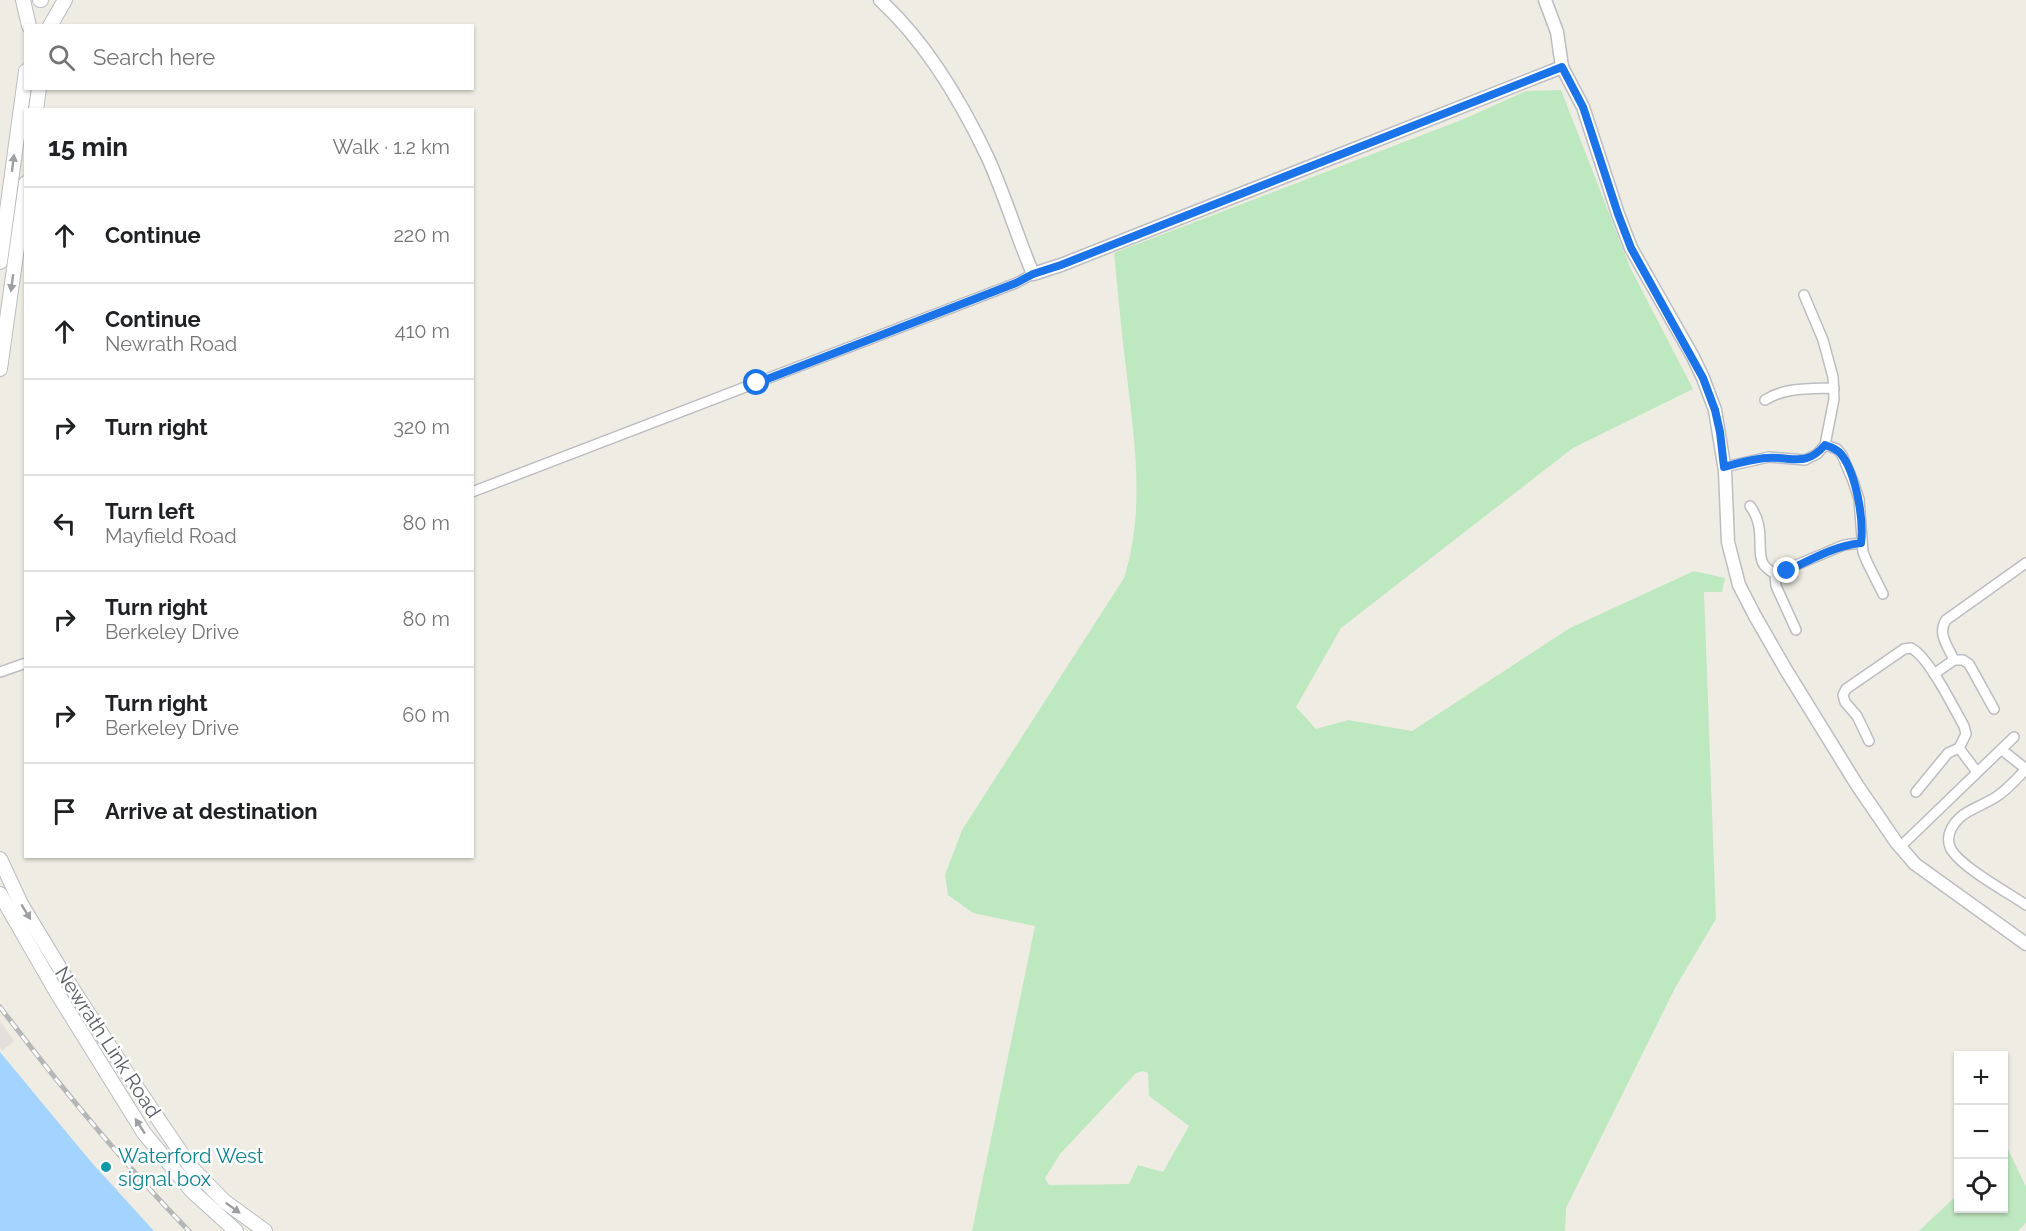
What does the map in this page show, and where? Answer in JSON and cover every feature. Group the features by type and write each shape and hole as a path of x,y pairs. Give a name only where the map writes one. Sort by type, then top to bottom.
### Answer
{"main road":[{"path":"23,0 29,24"},
{"path":"51,24 65,0"},
{"path":"0,262 24,86"},
{"path":"36,108 39,90"},
{"path":"0,369 24,197"},
{"name":"Newrath Link Road","path":"0,859 21,904 64,975 190,1166 224,1200 265,1231"},
{"name":"Newrath Link Road","path":"0,894 57,993 144,1133 191,1190 236,1231"}],"street":[{"path":"880,0 920,42 962,107 988,159 1033,274"},
{"path":"1545,0 1557,32 1562,67 1583,107 1631,248 1703,378 1717,421 1724,467 1728,542 1739,585 1840,759 1900,847 1928,874 2026,944 2026,951"},
{"path":"474,491 1016,283 1033,274 1061,265 1562,67"},
{"path":"1724,467 1769,458 1805,460 1817,454 1825,445 1834,388 1823,340 1804,296"},
{"path":"1765,400 1774,394 1789,391 1834,388"},
{"path":"1825,445 1837,449 1842,455 1853,482 1863,531 1861,543 1867,562 1883,594"},
{"path":"1750,506 1757,515 1760,527 1761,559 1764,565 1775,574 1776,586 1796,630"},
{"path":"1775,574 1845,545 1861,543"},
{"path":"1954,660 1942,634 1941,627 1946,620 2026,563"},
{"path":"1869,741 1857,716 1845,702 1846,689 1904,649 1911,648 1917,651 1934,674 1964,726 1966,734 1959,748 1948,753 1916,792"},
{"path":"1934,674 1954,660 1963,660 1969,664 1994,708"},
{"path":"0,672 24,664"},
{"path":"1900,847 2014,737"},
{"path":"1959,748 1977,772"},
{"path":"2002,750 2026,769 2008,788 1964,814 1953,825 1948,844 1953,852 1985,879 2026,905"}],"shaded area":[{"path":"0,1021 14,1041 2,1051 0,1048"}],"green space":[{"path":"1561,90 1630,267 1693,389 1573,448 1341,628 1296,707 1316,729 1348,720 1412,731 1570,628 1694,571 1725,578 1722,592 1704,592 1716,919 1675,988 1566,1208 1565,1231 972,1231 1035,926 973,913 948,895 945,875 962,830 1124,578 1135,526 1136,473 1114,253 1464,119 1526,91","holes":["1143,1071 1148,1073 1149,1096 1189,1126 1163,1172 1138,1165 1129,1184 1049,1185 1045,1178 1060,1154 1136,1073"]},
{"path":"2008,1149 2026,1187 2026,1223 2018,1231 1919,1231 1954,1198 1954,1213 2008,1213"}],"water":[{"path":"0,1052 92,1163 154,1231 0,1231"}],"railway":[{"path":"0,1007 91,1122 189,1231"}],"place":[{"name":"Waterford West signal box","path":"106,1167"}],"route":[{"path":"757,383 1562,67 1583,107 1631,248 1703,378 1715,410 1724,467 1769,458 1805,460 1817,454 1825,445 1837,449 1845,461 1858,499 1863,531 1861,543 1845,545 1787,571"}]}
